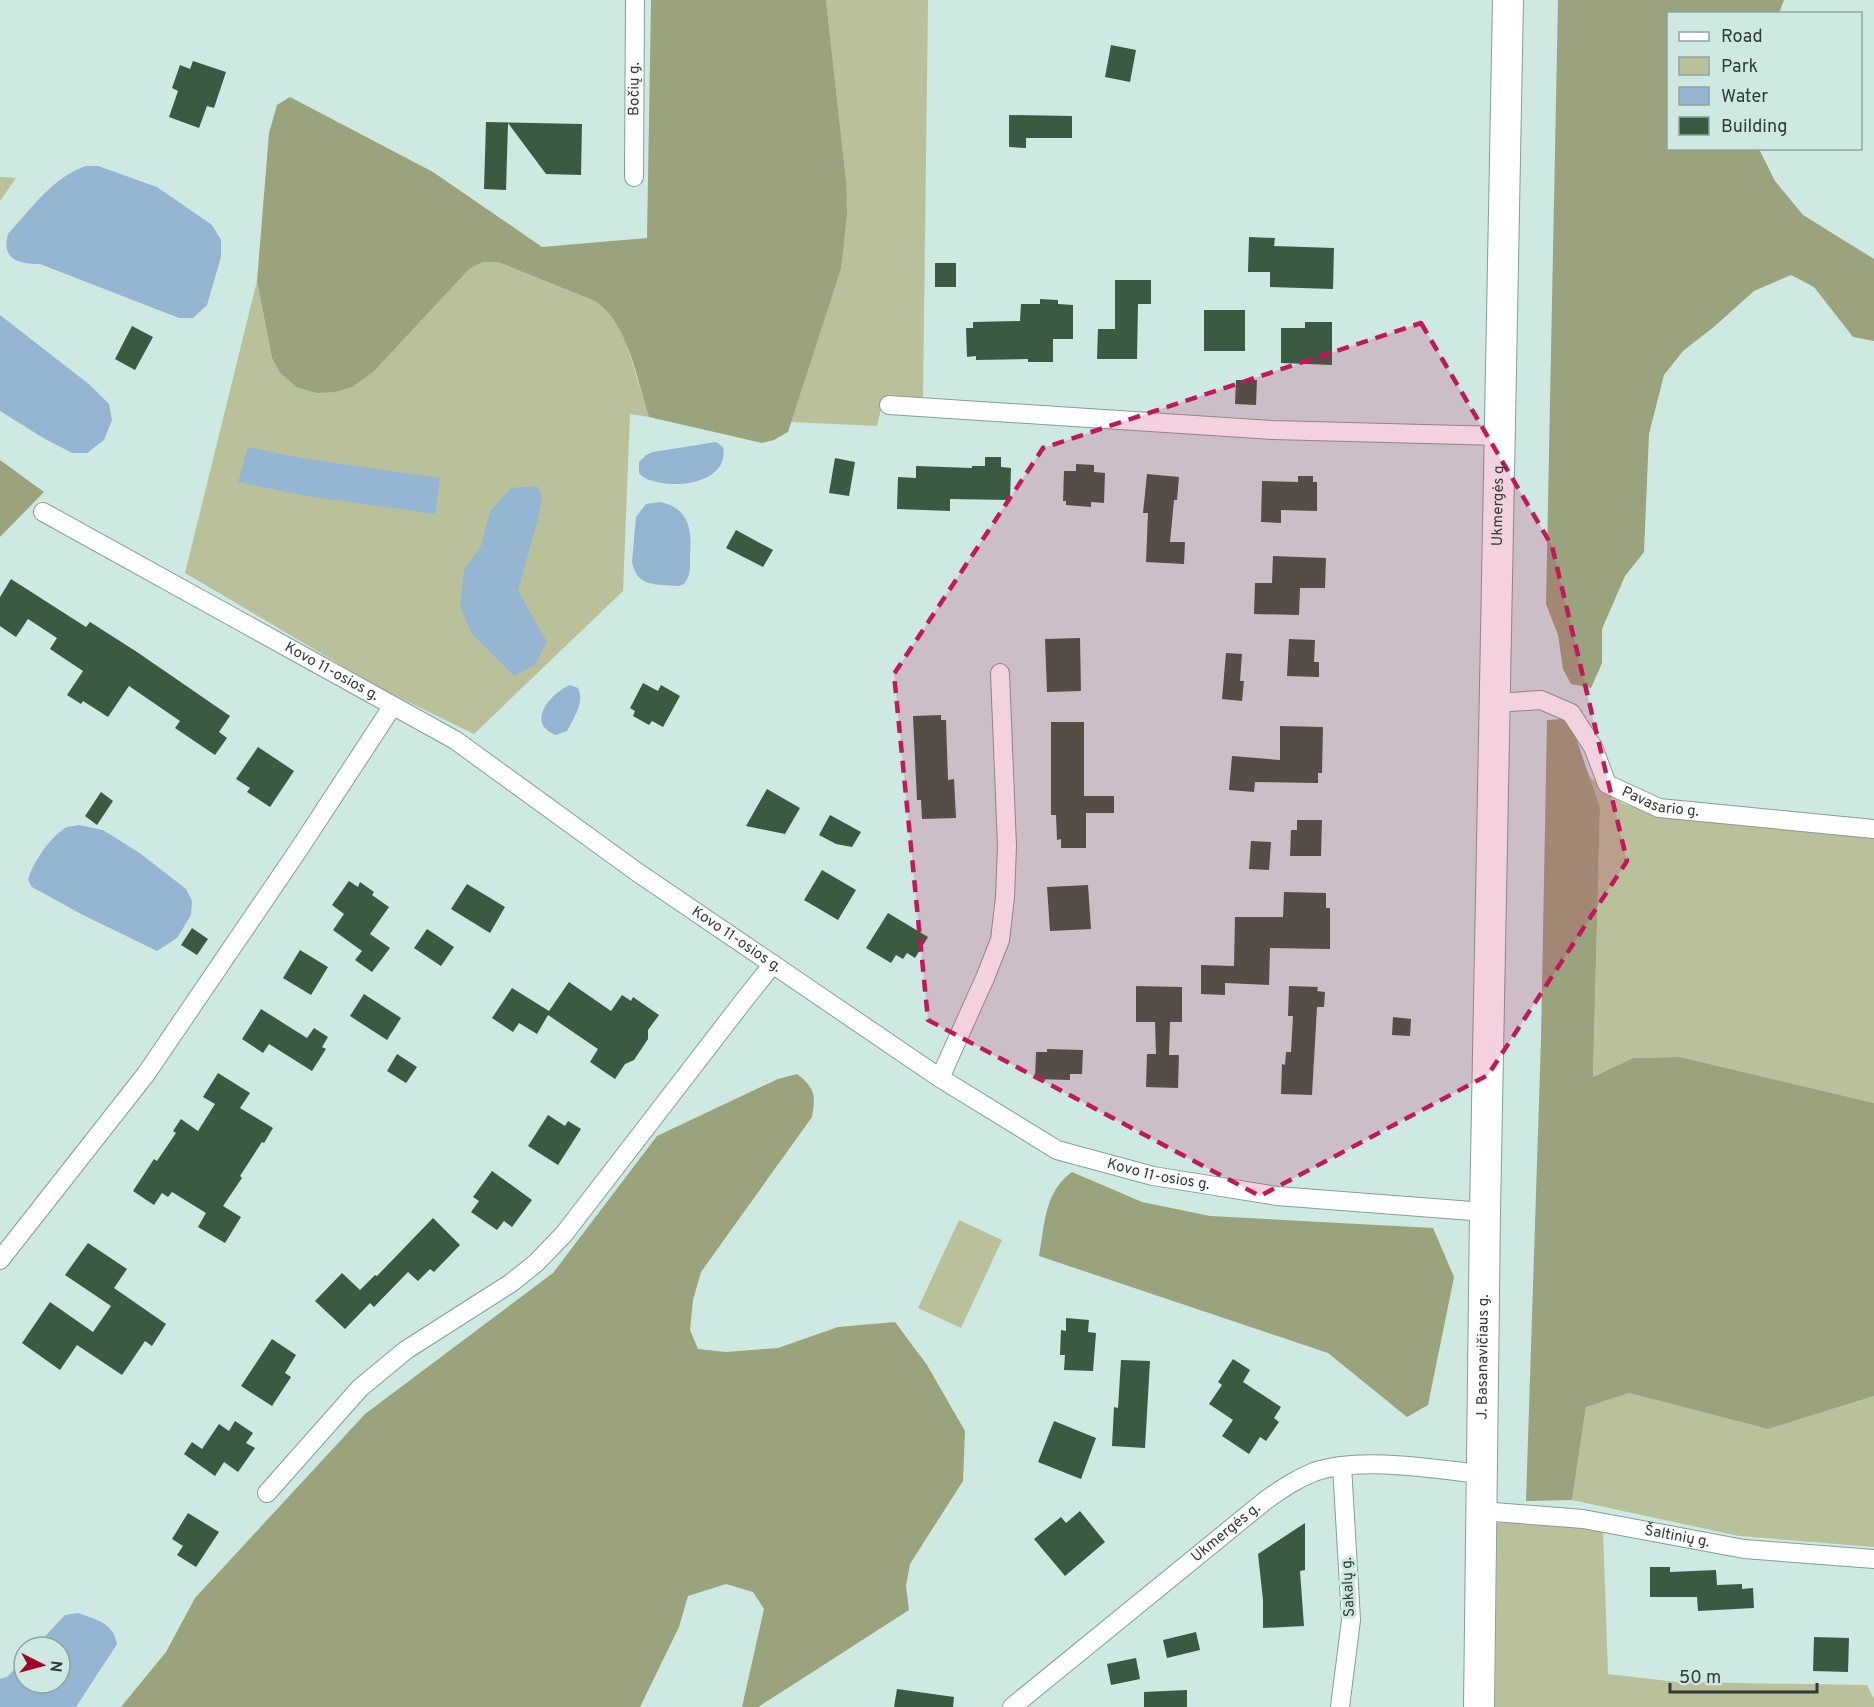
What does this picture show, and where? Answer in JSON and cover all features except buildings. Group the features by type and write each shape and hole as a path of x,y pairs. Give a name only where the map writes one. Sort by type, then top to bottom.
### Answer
{"highway":[{"name":"Ukmergės g.","path":"1490,1008 1508,0"},
{"name":"J. Basanavičiaus g.","path":"1479,1707 1490,1008"}],"street":[{"name":"Bočių g.","path":"634,177 636,0"},
{"path":"889,405 1273,429 1500,436"},
{"name":"Kovo 11-osios g.","path":"43,512 455,740 637,872 940,1078 1057,1149 1153,1176 1277,1196 1485,1212"},
{"path":"940,1078 986,978 1000,940 1007,846 1000,673"},
{"name":"Pavasario g.","path":"1495,703 1541,700 1571,713 1593,747 1606,784 1659,808 1874,829"},
{"path":"0,1260 146,1074 299,849 392,707"},
{"path":"267,1493 360,1388 406,1350 511,1283 536,1263 564,1234 773,964"},
{"name":"Ukmergės g.","path":"1012,1707 1266,1500 1292,1482 1316,1472 1342,1466 1397,1466 1481,1474"},
{"name":"Sakalų g.","path":"1340,1707 1351,1620 1342,1466"},
{"name":"Šaltinių g.","path":"1481,1511 1583,1519 1744,1549 1874,1559"}],"highlighted area":[{"path":"1421,323 1552,546 1627,861 1488,1075 1260,1196 928,1020 894,674 1043,448"}],"green space":[{"path":"651,0 826,0 846,180 847,214 841,269 788,432 774,440 762,443 649,417 630,353 616,323 606,310 595,301 498,262 483,262 469,269 373,372 352,387 335,392 317,393 296,387 280,373 272,358 257,281 269,133 277,105 290,97 433,172 542,247 647,238"},
{"path":"826,0 928,0 923,397 884,397 877,426 791,422 841,269 846,180"},
{"path":"1558,0 1784,0 1779,12 1667,12 1667,150 1760,150 1775,181 1803,215 1874,259 1874,341 1853,337 1814,287 1791,275 1754,291 1683,351 1664,375 1649,434 1644,552 1625,576 1602,629 1602,663 1591,688 1571,684 1563,669 1558,635 1546,604"},
{"path":"0,177 16,178 0,201"},
{"path":"483,262 498,262 605,307 622,329 649,417 630,414 623,591 474,734 380,688 185,573 257,281 272,358 280,373 296,387 469,269"},
{"path":"0,460 44,492 0,537"},
{"path":"1562,719 1574,732 1600,808 1593,1077 1633,1058 1680,1057 1874,1103 1874,1396 1768,1429 1629,1393 1586,1407 1572,1500 1526,1501 1541,1040 1547,720"},
{"path":"1588,775 1622,803 1664,817 1874,835 1874,1103 1680,1057 1633,1058 1593,1077 1600,808"},
{"path":"797,1074 813,1092 812,1117 701,1272 693,1300 690,1330 698,1349 726,1352 778,1348 838,1327 895,1322 927,1365 965,1431 963,1481 910,1564 906,1586 909,1610 758,1707 742,1707 764,1609 753,1592 726,1584 688,1596 679,1627 640,1707 121,1707 166,1652 195,1598 365,1414 553,1273 657,1136 778,1079"},
{"path":"1072,1172 1142,1202 1210,1216 1433,1228 1454,1277 1428,1405 1407,1417 1328,1353 1039,1256 1051,1199 1063,1180"},
{"path":"959,1220 1002,1240 961,1328 918,1308"},
{"path":"1629,1393 1768,1429 1874,1396 1874,1547 1739,1536 1572,1500 1586,1407"},
{"path":"1527,1521 1603,1529 1608,1674 1677,1682 1867,1685 1874,1699 1874,1707 1495,1707 1497,1523"}],"water":[{"path":"86,166 98,166 157,187 212,225 221,240 221,257 207,305 193,318 179,318 40,264 18,261 9,254 6,242 8,234 34,204 63,178"},
{"path":"0,315 90,385 109,404 112,420 104,440 87,453 72,453 0,411"},
{"path":"716,442 723,447 722,461 715,472 703,479 689,483 659,483 639,473 639,462 653,452"},
{"path":"248,447 306,459 440,478 435,514 307,496 238,482"},
{"path":"537,486 542,496 539,515 518,591 547,642 535,665 514,676 471,633 460,606 464,570 481,546 490,511 511,488"},
{"path":"660,502 678,509 687,522 689,530 690,571 684,584 679,586 649,583 643,580 638,576 632,562 636,517 646,504"},
{"path":"570,685 578,688 579,704 567,731 556,735 547,730 542,723 544,708 555,694"},
{"path":"79,825 103,830 141,854 186,889 192,901 191,915 177,938 157,951 32,887 28,880 42,851 65,828"},
{"path":"78,1613 103,1623 112,1631 117,1644 76,1707 0,1707 0,1679 7,1677 12,1672 12,1695 72,1695 72,1635 46,1635 65,1615"}]}
